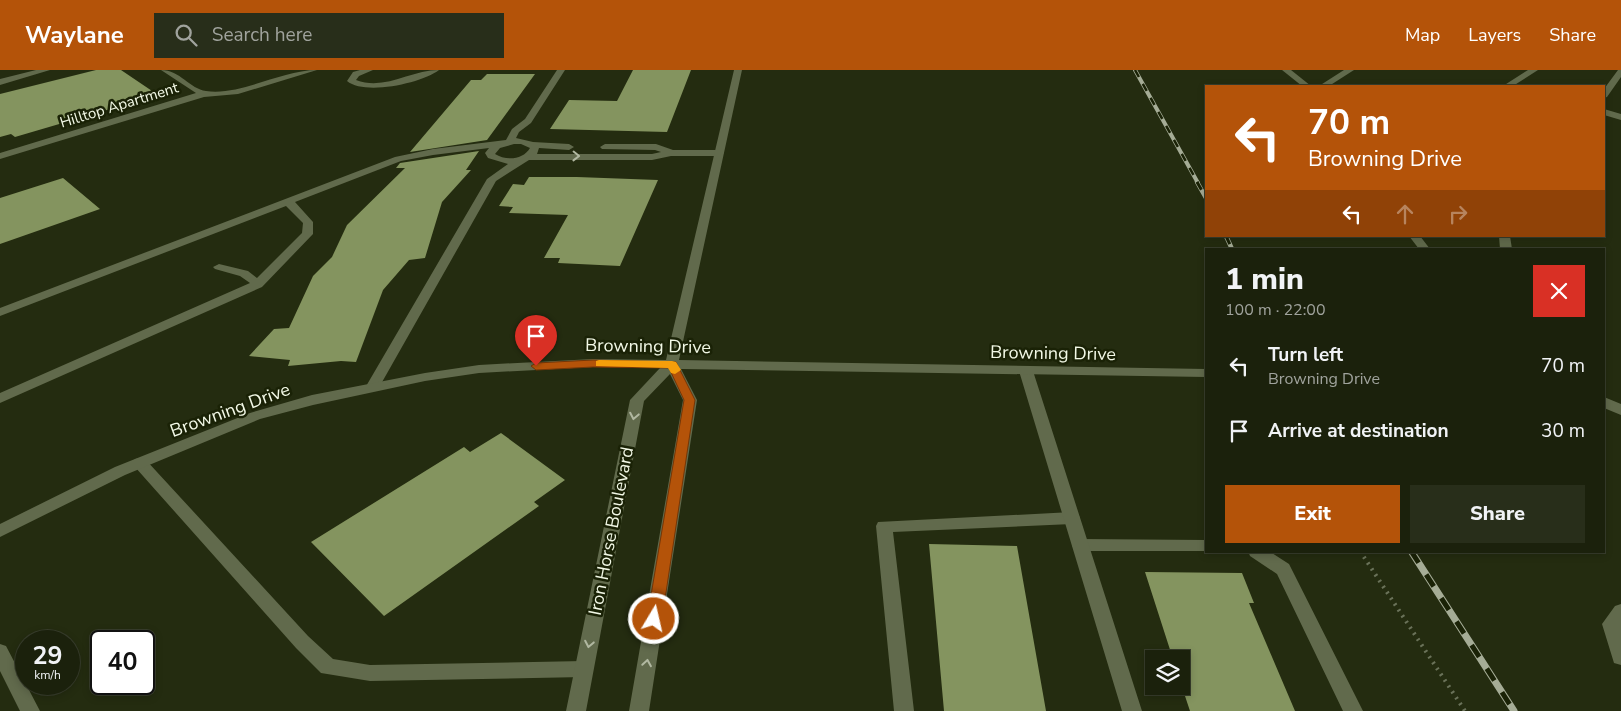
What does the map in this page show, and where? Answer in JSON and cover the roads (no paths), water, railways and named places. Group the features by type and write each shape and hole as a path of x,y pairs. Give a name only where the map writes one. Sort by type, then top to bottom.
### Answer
{"street":[{"path":"0,82 46,70"},
{"name":"Hilltop Apartment","path":"165,70 203,94"},
{"path":"203,94 238,91 313,70"},
{"path":"370,70 356,74 351,81 367,88 435,70"},
{"path":"372,388 492,179 535,150 531,135 561,70"},
{"path":"639,711 690,400 672,364 738,70"},
{"path":"1286,70 1306,85"},
{"path":"1325,85 1350,70"},
{"path":"1509,85 1534,70"},
{"path":"1605,93 1621,72"},
{"name":"Hilltop Apartment","path":"0,156 203,94"},
{"path":"1605,112 1621,117"},
{"path":"0,312 398,159 506,143 515,131 531,135 656,147 671,153"},
{"path":"492,179 492,149 531,135"},
{"path":"455,150 507,161 554,156 652,157 671,153 719,153"},
{"path":"0,398 258,284 307,234 308,222 288,201"},
{"path":"1415,237 1424,248"},
{"path":"219,266 244,273 258,284"},
{"name":"Browning Drive","path":"0,531 140,463 255,416 312,400 424,376 479,369 593,363 1205,373"},
{"name":"Iron Horse Boulevard","path":"576,711 637,400 672,364"},
{"path":"1026,371 1132,711"},
{"path":"1605,402 1621,410"},
{"path":"140,463 302,642 328,667 370,672 584,669"},
{"path":"904,711 884,526 1072,518"},
{"path":"1080,545 1205,546"},
{"path":"1259,553 1283,569 1353,711"},
{"path":"1621,611 1612,624 1621,657"},
{"path":"0,652 30,711"}],"railway":[{"path":"1135,70 1198,183"},
{"path":"1197,182 1205,196"},
{"path":"1226,237 1232,248"},
{"path":"1412,553 1514,711"}]}
